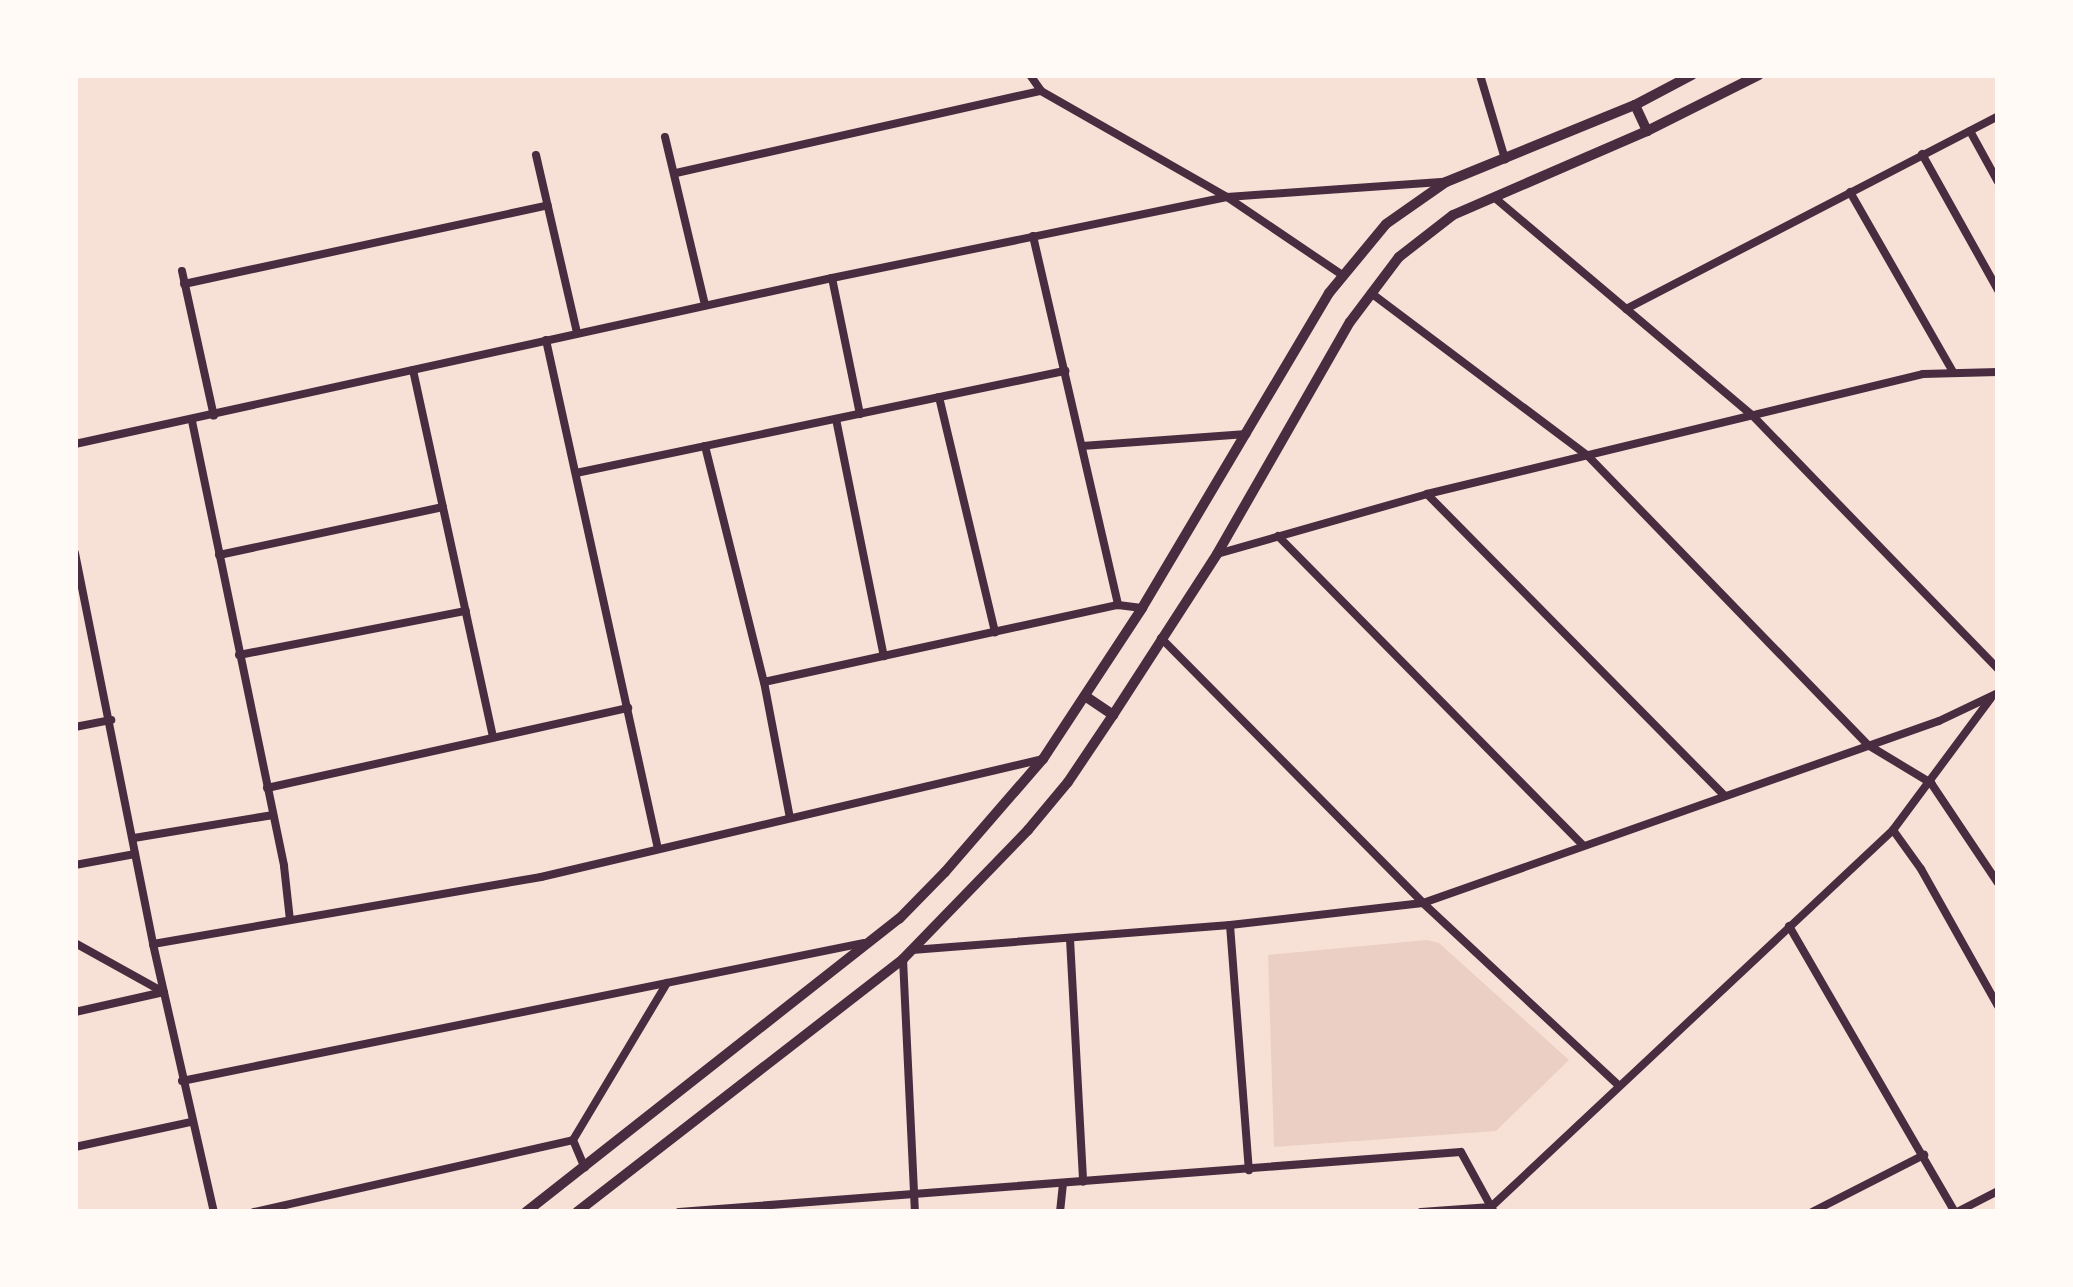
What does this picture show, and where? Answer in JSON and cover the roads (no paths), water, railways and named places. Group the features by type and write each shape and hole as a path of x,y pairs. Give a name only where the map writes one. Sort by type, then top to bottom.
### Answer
{"street":[{"path":"1030,75 1041,90 1227,197 1342,275"},
{"path":"1480,75 1505,160"},
{"path":"526,1212 869,942 924,894 1042,759 1142,608 1342,275 1386,224 1446,182 1635,105 1692,75"},
{"path":"577,1212 903,959 1028,830 1068,782 1217,554 1381,276 1418,240 1453,215 1648,132 1760,75"},
{"path":"676,174 1041,90"},
{"path":"1635,105 1648,132"},
{"path":"1626,309 1998,116"},
{"path":"1970,131 1998,182"},
{"path":"665,137 705,305"},
{"path":"1922,154 1998,290"},
{"path":"536,155 578,333"},
{"path":"75,444 705,305 1227,197 1446,182"},
{"path":"1850,192 1952,372"},
{"path":"1495,198 1752,415 1998,669"},
{"path":"184,284 548,205"},
{"path":"1033,236 1118,605"},
{"path":"182,271 214,416"},
{"path":"832,278 860,414"},
{"path":"1371,293 1588,456 1868,745 1931,783 1995,870 1998,883"},
{"path":"546,340 658,849"},
{"path":"414,370 493,737"},
{"path":"576,474 1065,371"},
{"path":"1217,554 1427,494 1923,374 1998,372"},
{"path":"939,397 994,632"},
{"path":"836,419 884,656"},
{"path":"192,421 290,920"},
{"path":"1082,446 1248,434"},
{"path":"705,446 764,682 790,818"},
{"path":"1427,494 1725,796"},
{"path":"219,555 443,507"},
{"path":"1278,536 1583,845"},
{"path":"75,553 153,944 214,1212"},
{"path":"764,682 1118,605 1142,608"},
{"path":"239,655 466,611"},
{"path":"1160,637 1423,903 1619,1086"},
{"path":"912,950 1230,925 1423,903 1868,745 1995,695"},
{"path":"1421,1212 1492,1209 1893,830 1995,695"},
{"path":"1085,696 1113,715"},
{"path":"267,788 628,708"},
{"path":"75,728 111,720"},
{"path":"153,944 541,877 1042,759"},
{"path":"134,838 272,815"},
{"path":"1893,830 1921,869 1998,1006"},
{"path":"75,865 135,854"},
{"path":"1230,925 1249,1170"},
{"path":"1789,926 1956,1212 1998,1192"},
{"path":"1070,939 1083,1182"},
{"path":"75,942 164,992"},
{"path":"182,1081 869,942"},
{"path":"903,959 917,1194 914,1212"},
{"path":"254,1212 573,1140 667,983"},
{"path":"75,1012 164,992"},
{"path":"75,1146 191,1122"},
{"path":"573,1140 586,1168"},
{"path":"679,1212 772,1208 1461,1152 1492,1209"},
{"path":"1812,1212 1924,1156"},
{"path":"1060,1212 1063,1184"}]}
